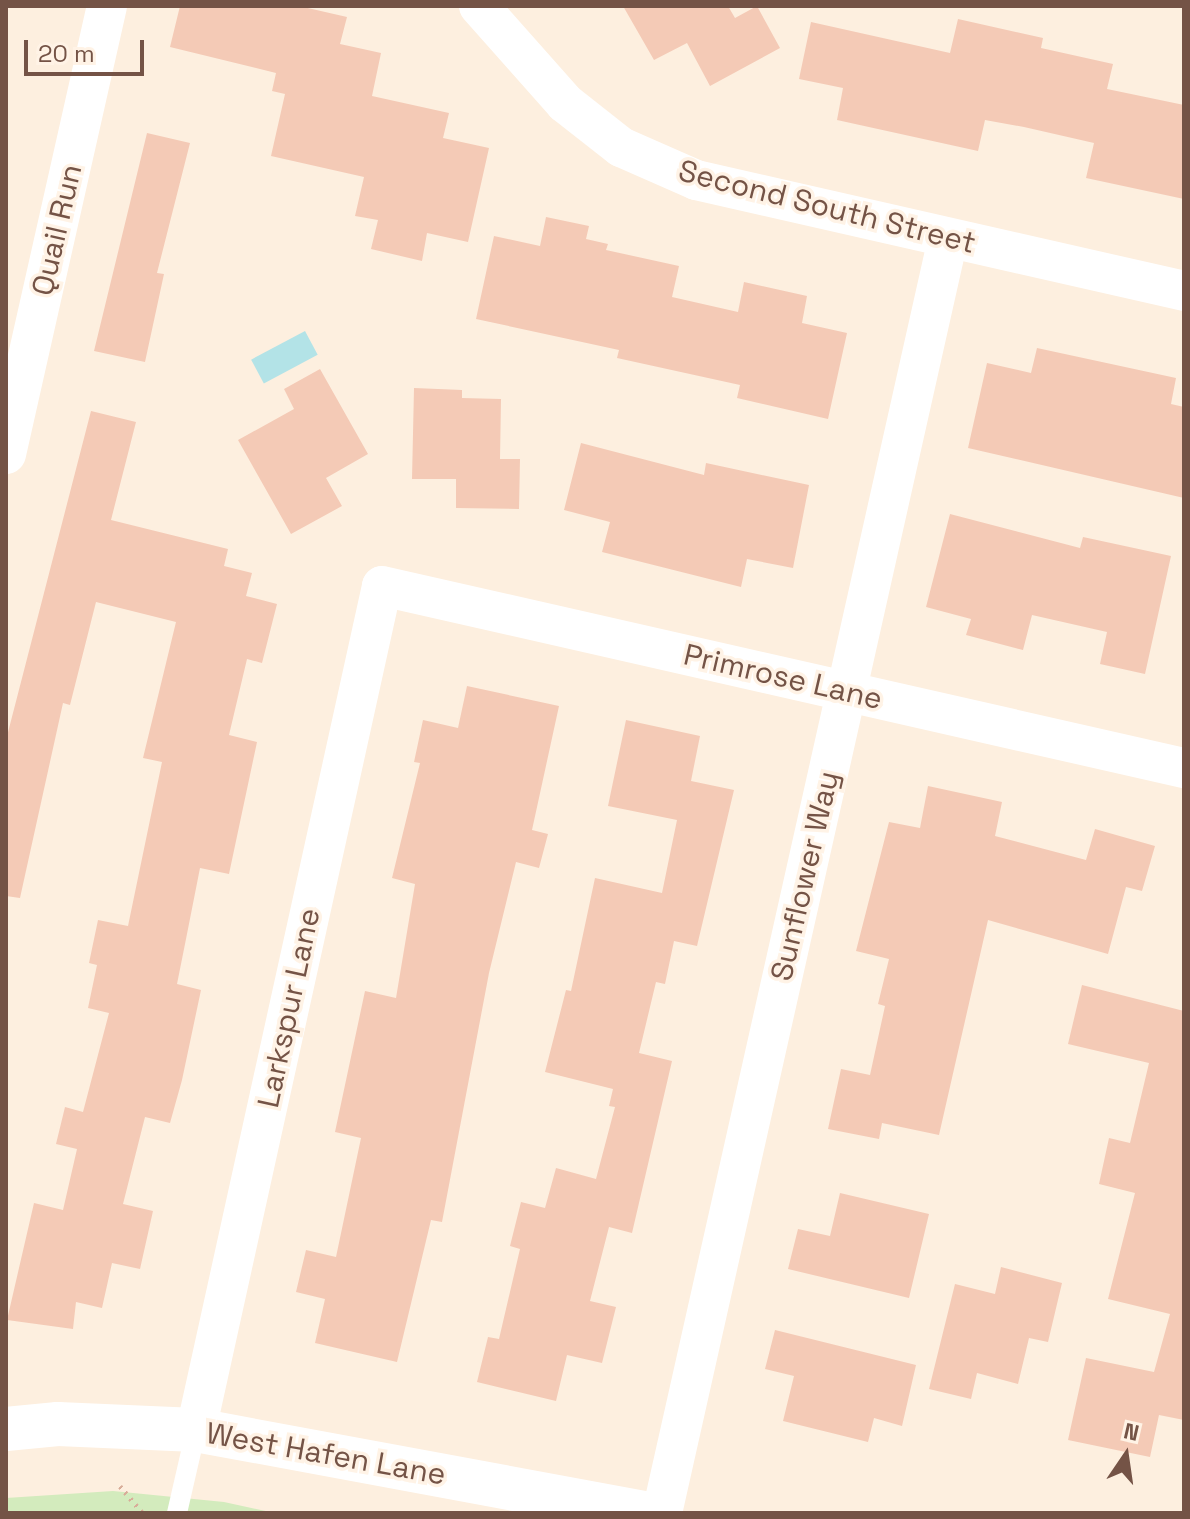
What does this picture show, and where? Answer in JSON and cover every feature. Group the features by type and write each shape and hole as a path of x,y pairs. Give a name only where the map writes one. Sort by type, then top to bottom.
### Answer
{"main road":[{"name":"West Hafen Lane","path":"6,1429 71,1424 196,1430 643,1513"}],"street":[{"name":"Quail Run","path":"6,454 107,6"},
{"name":"Second South Street","path":"479,6 565,103 621,147 696,180 1184,291"},
{"name":"Sunflower Way","path":"662,1513 948,239"},
{"name":"Primrose Lane","path":"382,586 1184,768"},
{"name":"Larkspur Lane","path":"196,1430 382,586"}],"lane":[{"path":"177,1513 196,1430"}],"path":[{"path":"120,1486 143,1513"}],"green space":[{"path":"113,1491 224,1502 275,1513 6,1513 6,1498"}],"water":[{"path":"305,331 318,355 264,383 251,360"}],"building":[{"path":"180,6 299,6 347,17 340,44 381,53 372,96 449,113 443,138 489,148 468,242 427,233 422,261 371,249 378,220 355,216 364,177 271,156 285,94 272,91 276,73 170,47"},
{"path":"623,6 728,6 735,18 757,6 780,48 710,86 687,43 654,60"},
{"path":"958,19 1043,38 1041,48 1113,64 1107,89 1184,105 1184,199 1086,178 1094,143 1024,127 985,120 978,151 837,120 843,88 799,79 811,22 950,53"},
{"path":"147,133 190,143 157,273 164,274 145,362 94,351"},
{"path":"546,217 589,226 586,239 608,244 606,250 679,266 672,297 738,312 744,282 807,296 802,323 847,333 828,419 737,398 740,385 617,358 619,350 476,319 494,236 540,246"},
{"path":"1037,348 1176,378 1171,404 1184,407 1184,498 968,448 987,363 1031,373"},
{"path":"320,369 368,454 326,478 342,506 291,534 238,440 294,409 284,389"},
{"path":"414,388 462,390 462,398 501,399 500,459 520,459 519,509 456,508 456,479 412,479"},
{"path":"91,411 136,422 111,520 228,549 224,566 252,573 246,596 277,604 262,663 247,659 229,735 257,742 229,874 200,868 177,984 201,990 182,1080 170,1123 145,1117 123,1204 153,1211 140,1269 112,1263 102,1308 76,1302 73,1329 7,1320 34,1203 63,1210 77,1149 56,1144 65,1107 83,1112 109,1013 88,1008 97,965 89,963 98,920 128,926 162,762 143,758 176,622 96,602 70,705 63,703 20,898 6,896 6,740"},
{"path":"581,443 704,475 706,463 809,485 793,568 747,559 741,587 602,552 610,522 564,510"},
{"path":"950,514 1080,548 1083,537 1171,556 1145,674 1100,664 1107,632 1032,615 1023,650 966,635 971,619 926,607"},
{"path":"467,686 559,706 532,830 548,834 539,868 516,862 489,973 442,1222 431,1220 397,1362 315,1343 325,1299 296,1292 306,1250 336,1257 361,1138 335,1132 365,991 396,998 415,884 392,878 420,763 414,762 423,720 458,728"},
{"path":"626,720 700,736 691,781 734,790 697,946 674,941 665,984 656,982 639,1053 672,1061 632,1233 609,1227 590,1301 616,1307 602,1363 567,1355 556,1401 477,1382 488,1337 499,1339 520,1249 510,1246 521,1202 545,1208 556,1168 596,1179 615,1107 609,1106 613,1089 545,1072 566,990 571,991 595,878 662,893 677,820 608,806"},
{"path":"928,786 1002,802 995,836 1086,860 1095,829 1155,846 1142,891 1126,887 1108,954 988,920 939,1135 882,1123 879,1139 828,1129 841,1069 870,1075 885,1006 878,1004 889,959 856,951 889,822 920,828"},
{"path":"1082,985 1184,1011 1184,1420 1159,1415 1150,1457 1068,1440 1086,1358 1154,1372 1170,1314 1108,1299 1135,1193 1099,1184 1109,1138 1130,1143 1149,1063 1068,1044"},
{"path":"840,1193 929,1214 909,1298 788,1269 798,1229 830,1236"},
{"path":"1001,1267 1062,1283 1048,1342 1029,1338 1018,1384 977,1373 971,1399 929,1389 955,1284 995,1294"},
{"path":"775,1330 916,1365 902,1426 874,1418 868,1442 783,1421 794,1376 765,1369"}]}
